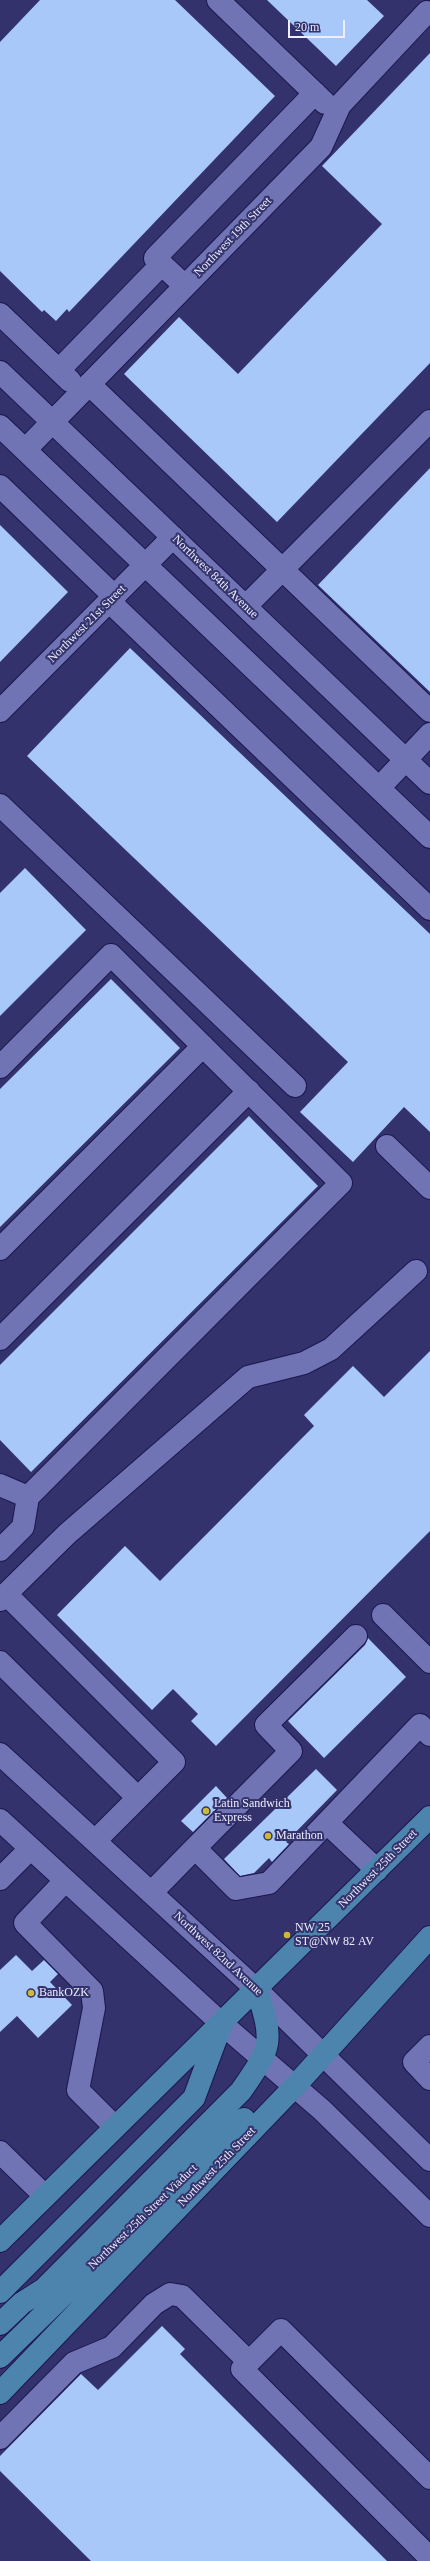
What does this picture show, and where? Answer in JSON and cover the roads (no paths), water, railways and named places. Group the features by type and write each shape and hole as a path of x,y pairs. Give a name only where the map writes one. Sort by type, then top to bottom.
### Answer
{"main road":[{"name":"Northwest 25th Street","path":"0,2241 115,2127 257,1990 430,1817"},
{"name":"Northwest 25th Street","path":"0,2393 295,2086 430,1937"},
{"path":"0,2324 22,2303 44,2289 230,2103 263,2059 269,2044 268,2026 257,1990"},
{"path":"5,2287 194,2098 222,2023"},
{"name":"Northwest 25th Street Viaduct","path":"0,2357 245,2117 295,2086"},
{"path":"18,2340 44,2289"}],"street":[{"path":"218,0 336,113"},
{"name":"Northwest 19th Street","path":"25,450 320,147 340,105 424,9"},
{"path":"185,286 155,258 315,93"},
{"path":"59,370 162,264"},
{"path":"0,314 59,370 86,388 282,570 430,711"},
{"name":"Northwest 84th Avenue","path":"0,372 430,783"},
{"path":"246,606 429,422"},
{"path":"0,426 430,837"},
{"path":"0,486 112,599 430,909"},
{"name":"Northwest 21st Street","path":"0,711 146,566 173,537"},
{"path":"379,788 430,734"},
{"path":"0,805 295,1086"},
{"path":"0,1067 112,955 341,1184 28,1497 23,1527 0,1550"},
{"path":"0,1249 203,1046"},
{"path":"0,1339 249,1091"},
{"path":"387,1146 430,1188"},
{"path":"94,1841 174,1762 3,1597 67,1534 248,1377 304,1363 331,1348 416,1271"},
{"path":"0,1485 28,1497"},
{"path":"383,1615 430,1662"},
{"path":"151,1893 291,1751 266,1725 356,1636"},
{"path":"0,1662 138,1798"},
{"path":"195,1848 236,1889 270,1883 327,1823 427,1725"},
{"name":"Northwest 82nd Avenue","path":"0,1754 257,1990 430,2160"},
{"path":"0,1820 222,2023 295,2086 430,2216"},
{"path":"327,1823 377,1870"},
{"path":"0,1879 30,1849"},
{"path":"66,1881 25,1922 92,1991 94,2008 78,2090 115,2127"},
{"path":"430,2046 414,2062 430,2079"},
{"path":"0,2152 45,2196"},
{"path":"0,2438 74,2363 112,2347 154,2304 170,2294 182,2296 249,2362"},
{"path":"430,2478 281,2330 242,2369 430,2558"}],"place":[{"name":"Latin Sandwich Express","path":"206,1811"},
{"name":"Marathon","path":"268,1836"},
{"name":"NW 25 ST@NW 82 AV","path":"287,1935"},
{"name":"BankOZK","path":"31,1993"}]}
